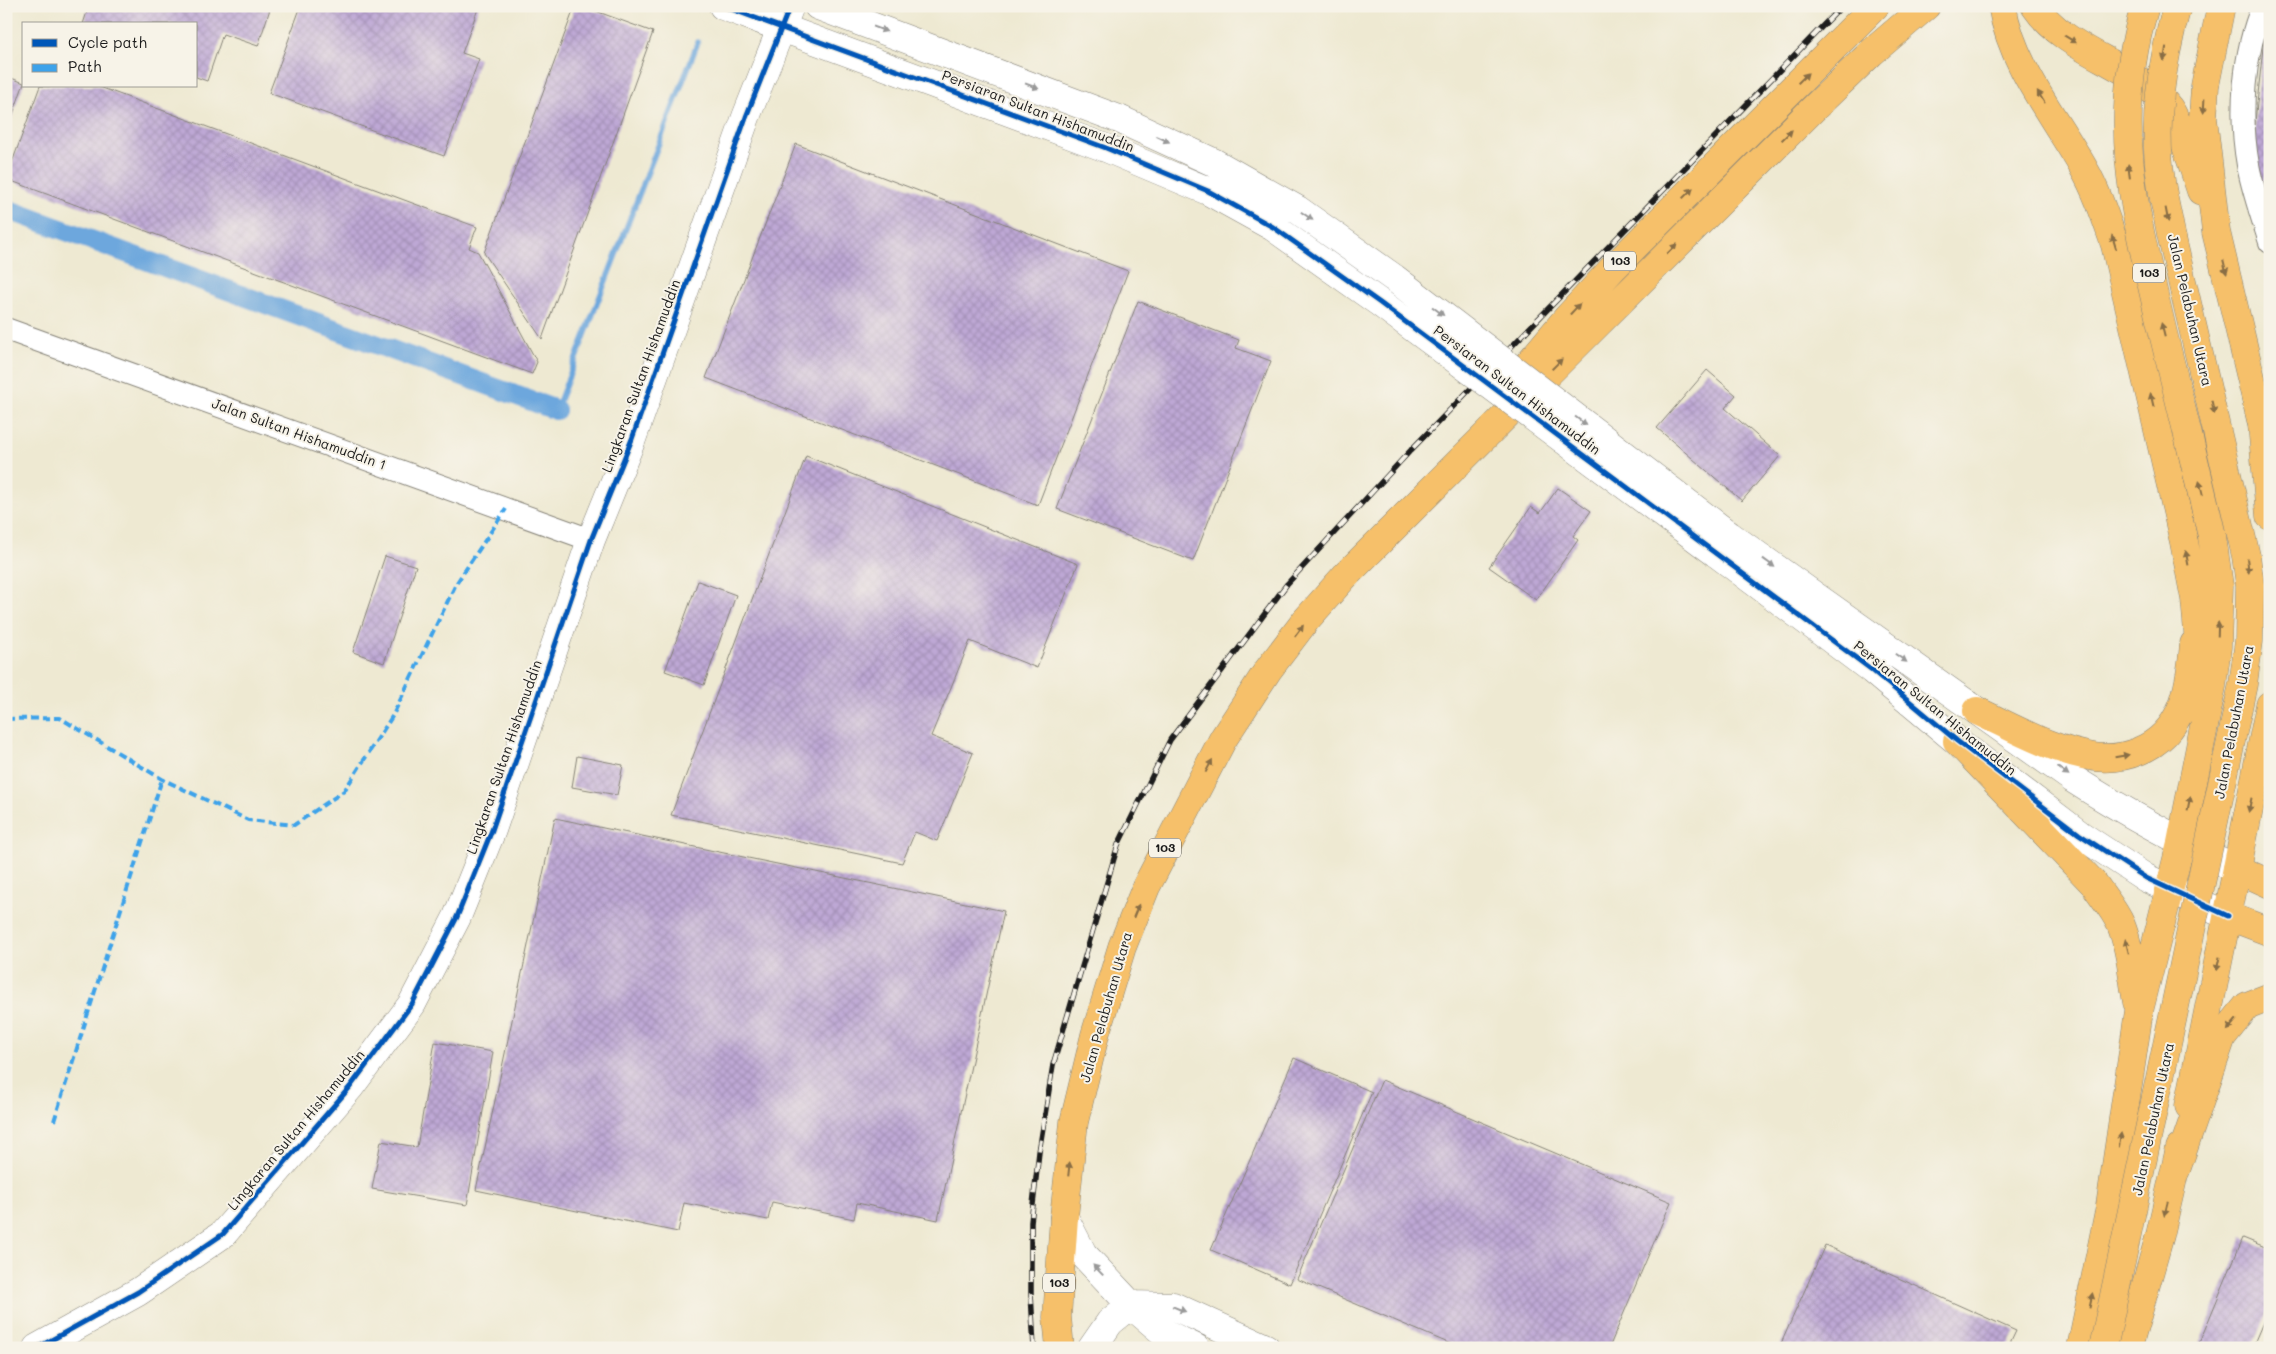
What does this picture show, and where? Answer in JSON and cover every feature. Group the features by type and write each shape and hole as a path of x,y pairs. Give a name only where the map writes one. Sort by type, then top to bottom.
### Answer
{"main road":[{"name":"103","path":"1385,534 1566,318 1614,267 1876,6"},
{"path":"1385,534 1792,129 1871,53 1926,6"},
{"path":"2002,6 2008,29 2027,75 2084,168 2108,223 2127,291 2195,599 2201,656 2201,708 2197,764 2170,890 2139,1011 2110,1206 2081,1348"},
{"path":"2035,6 2051,27 2141,82 2151,89 2170,110 2216,232"},
{"name":"103","path":"2145,6 2131,70 2126,126 2128,165 2140,236 2212,536 2218,586 2217,647 2212,686 2197,764"},
{"name":"Jalan Pelabuhan Utara","path":"2103,1348 2217,813 2249,641 2250,585 2246,556 2171,234 2160,179 2158,108 2167,42 2177,6"},
{"path":"2222,6 2206,76 2203,118 2216,232 2270,454"},
{"path":"2262,424 2270,516"},
{"name":"Jalan Pelabuhan Utara","path":"1060,1348 1057,1317 1064,1218 1074,1122 1095,1035 1122,946 1146,887 1223,739 1268,670 1306,620 1385,534"},
{"path":"1977,711 2060,748 2094,757 2120,757 2146,748 2159,740 2169,730 2184,706 2192,664 2195,599"},
{"path":"2128,1348 2176,1170 2270,705"},
{"path":"1957,741 2095,885 2107,901 2120,923 2128,944 2139,1011"},
{"path":"2237,868 2270,884"},
{"path":"2228,916 2270,932"},
{"path":"2176,1170 2222,1037 2248,1006 2270,997"}],"street":[{"name":"Persiaran Sultan Hishamuddin","path":"723,6 786,17 1208,191 1273,227 1722,544 1977,711 2081,784 2122,810 2181,843 2237,868"},
{"name":"Persiaran Sultan Hishamuddin","path":"818,6 1119,119 1213,162 1298,210 1394,278 1722,544 1957,741 2079,834 2131,869 2170,890 2228,916"},
{"path":"2263,6 2257,21 2247,70 2243,124 2248,163 2270,242"},
{"name":"Lingkaran Sultan Hishamuddin","path":"37,1348 138,1292 223,1234 350,1087 412,1004 457,917 492,830 591,540 632,439 746,116 786,17"},
{"name":"Jalan Sultan Hishamuddin 1","path":"6,330 591,540"},
{"path":"1064,1218 1083,1254 1131,1305 1163,1332 1196,1348"},
{"path":"1092,1348 1110,1322 1131,1305 1173,1306 1266,1348"}],"building":[{"path":"89,6 271,6 258,46 223,34 207,81 198,78 198,22 84,22"},
{"path":"301,6 479,6 462,53 479,59 444,156 269,93"},
{"path":"575,6 582,6 653,32 542,339 484,253"},
{"path":"2270,24 2270,180 2263,182 2255,161 2255,122 2265,29"},
{"path":"6,76 22,82 22,88 6,134"},
{"path":"39,88 102,88 477,227 469,248 478,252 537,362 532,374 6,179"},
{"path":"796,144 1128,271 1038,505 706,378"},
{"path":"1138,301 1239,340 1236,348 1271,361 1193,561 1057,509"},
{"path":"1707,370 1736,395 1725,408 1780,456 1742,501 1657,428"},
{"path":"806,456 1078,564 1037,668 970,641 931,736 973,753 937,841 915,832 902,863 671,815"},
{"path":"1558,488 1591,511 1573,536 1578,540 1536,600 1489,567 1531,507 1540,513"},
{"path":"385,556 416,566 384,663 353,652"},
{"path":"698,581 736,595 704,685 665,671"},
{"path":"577,756 623,765 617,795 572,787"},
{"path":"555,818 1004,911 938,1220 857,1203 854,1219 772,1202 768,1220 684,1203 678,1232 476,1190"},
{"path":"435,1042 493,1052 467,1205 372,1189 381,1141 417,1147"},
{"path":"1294,1058 1372,1092 1290,1284 1211,1250"},
{"path":"1382,1080 1671,1202 1609,1348 1460,1348 1297,1279"},
{"path":"2243,1238 2270,1249 2270,1306 2252,1348 2197,1348"},
{"path":"1825,1245 2016,1331 2008,1348 1779,1348"}],"waterway":[{"path":"556,410 698,42"},
{"path":"6,209 556,410"}],"railway":[{"path":"1034,1348 1031,1293 1031,1222 1039,1152 1053,1065 1118,845 1170,740 1287,584 1411,450 1842,6"}],"marked path":[{"path":"6,719 60,718 162,779 248,820 294,825 344,791 393,715 456,584 506,509"},
{"path":"54,1121 162,779"}],"cycle path":[{"path":"723,6 1106,148 1208,191 1273,227 1380,303 1872,670 1957,741 2079,834 2146,878 2228,916"},
{"path":"37,1348 138,1292 223,1234 350,1087 412,1004 457,917 492,830 591,540 632,439 746,117 790,6"}]}
